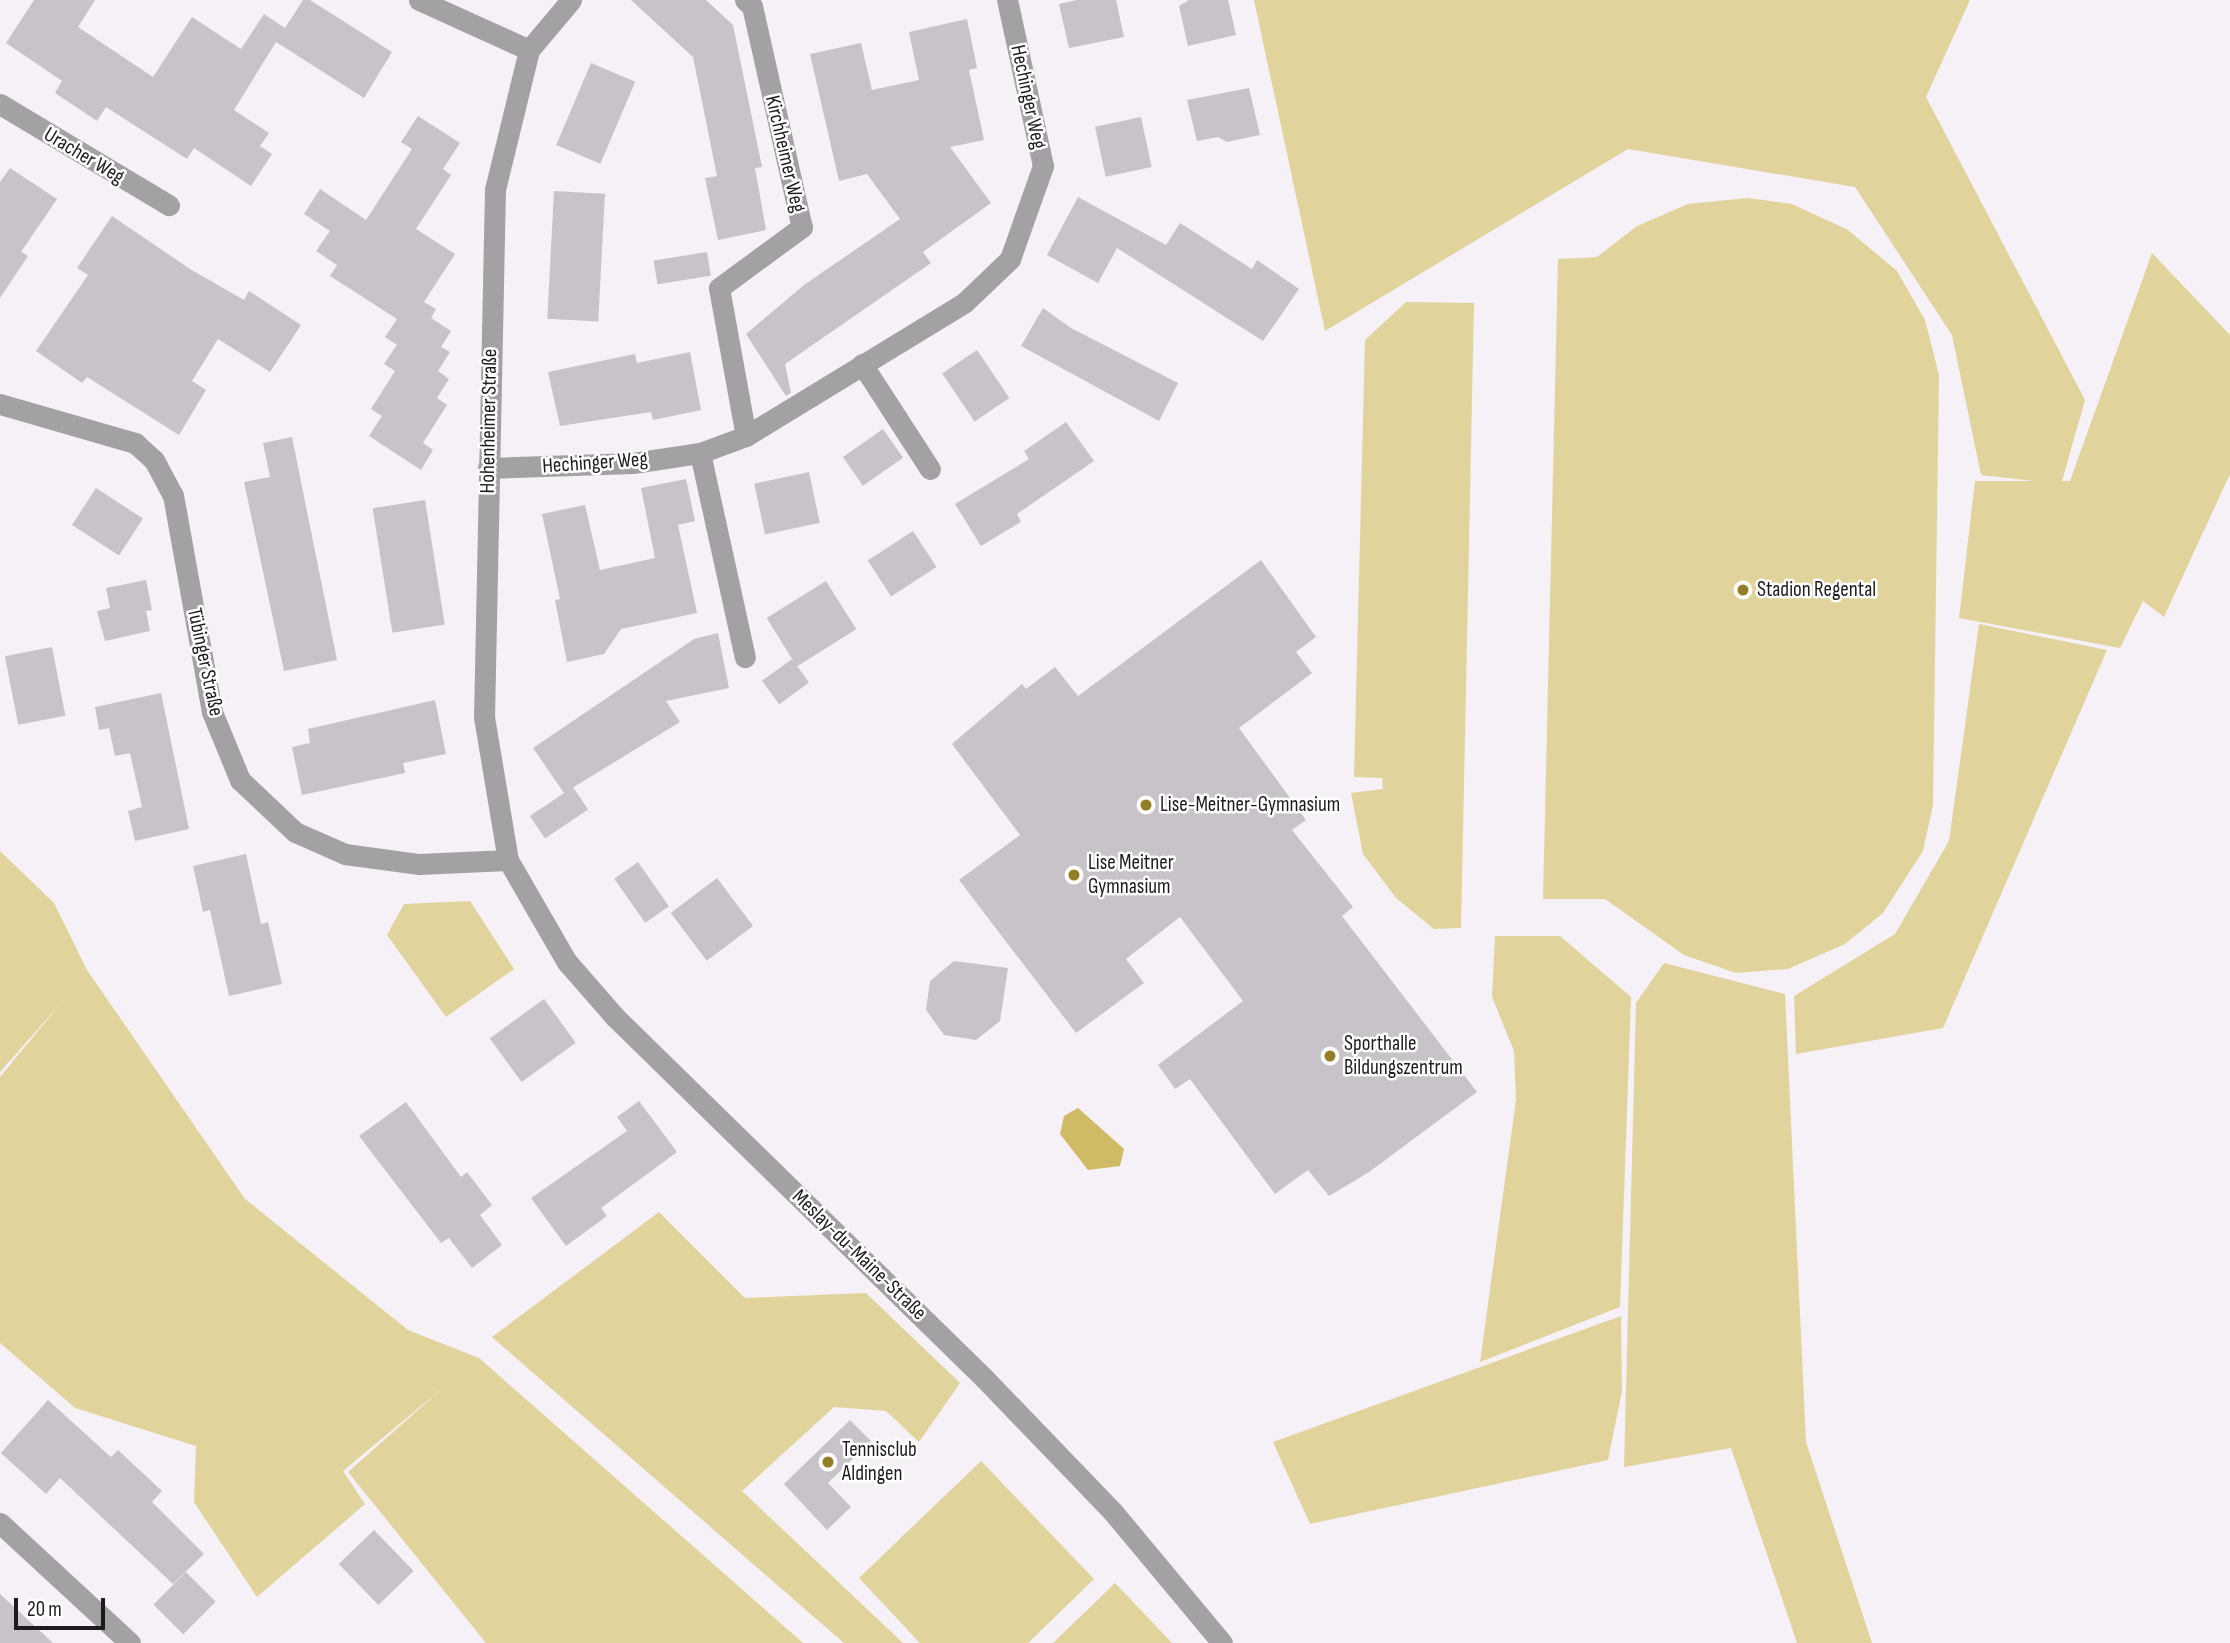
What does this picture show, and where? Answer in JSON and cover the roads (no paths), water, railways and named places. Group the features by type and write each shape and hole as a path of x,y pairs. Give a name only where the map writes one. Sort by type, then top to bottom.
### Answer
{"street":[{"path":"419,0 529,50"},
{"name":"Hohenheimer Straße","path":"508,860 484,717 495,189 529,50 572,0"},
{"name":"Kirchheimer Weg","path":"745,0 752,6 802,227 719,288 746,436"},
{"name":"Hechinger Weg","path":"488,468 633,463 700,453 746,436 964,303 1010,260 1042,166 1007,0"},
{"name":"Uracher Weg","path":"0,104 169,205"},
{"path":"862,365 930,469"},
{"name":"Tübinger Straße","path":"0,404 135,443 154,460 173,495 212,712 240,780 295,832 345,854 419,864 508,860"},
{"path":"700,453 745,657"},
{"name":"Meslay-du-Maine-Straße","path":"508,860 567,962 615,1017 985,1379 1113,1513 1222,1643"},
{"path":"0,1522 130,1643"}],"place":[{"name":"Stadion Regental","path":"1743,590"},
{"name":"Lise-Meitner-Gymnasium","path":"1146,805"},
{"name":"Lise Meitner Gymnasium","path":"1074,875"},
{"name":"Sporthalle Bildungszentrum","path":"1330,1056"},
{"name":"Tennisclub Aldingen","path":"828,1462"}]}
